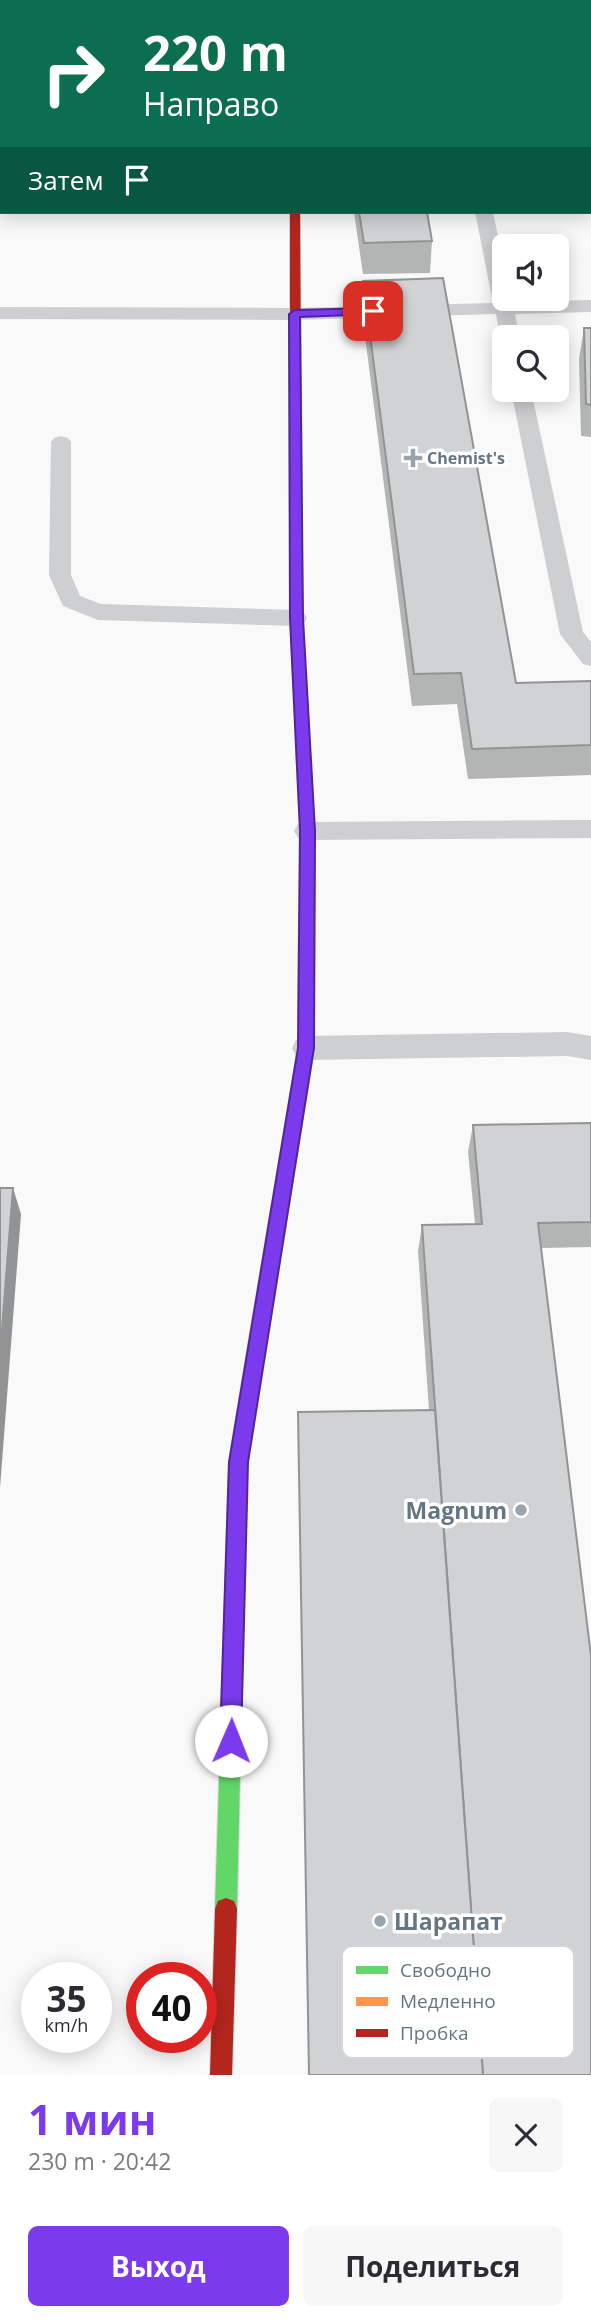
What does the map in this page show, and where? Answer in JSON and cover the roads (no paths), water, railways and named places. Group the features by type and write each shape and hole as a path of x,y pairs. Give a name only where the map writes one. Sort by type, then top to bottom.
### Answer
{"street":[{"path":"221,2075 238,1462 306,1048 307,831 296,618 295,214"}],"lane":[{"path":"484,214 492,250"},
{"path":"569,306 591,306"},
{"path":"0,313 295,314 492,307"},
{"path":"524,402 572,634 591,658"},
{"path":"61,442 60,575 71,601 98,612 296,618"},
{"path":"307,831 591,829"},
{"path":"306,1048 567,1044 591,1048"}],"place":[{"name":"Chemist's","path":"413,458"},
{"name":"Magnum","path":"521,1510"},
{"name":"Шарапат","path":"380,1921"}]}
